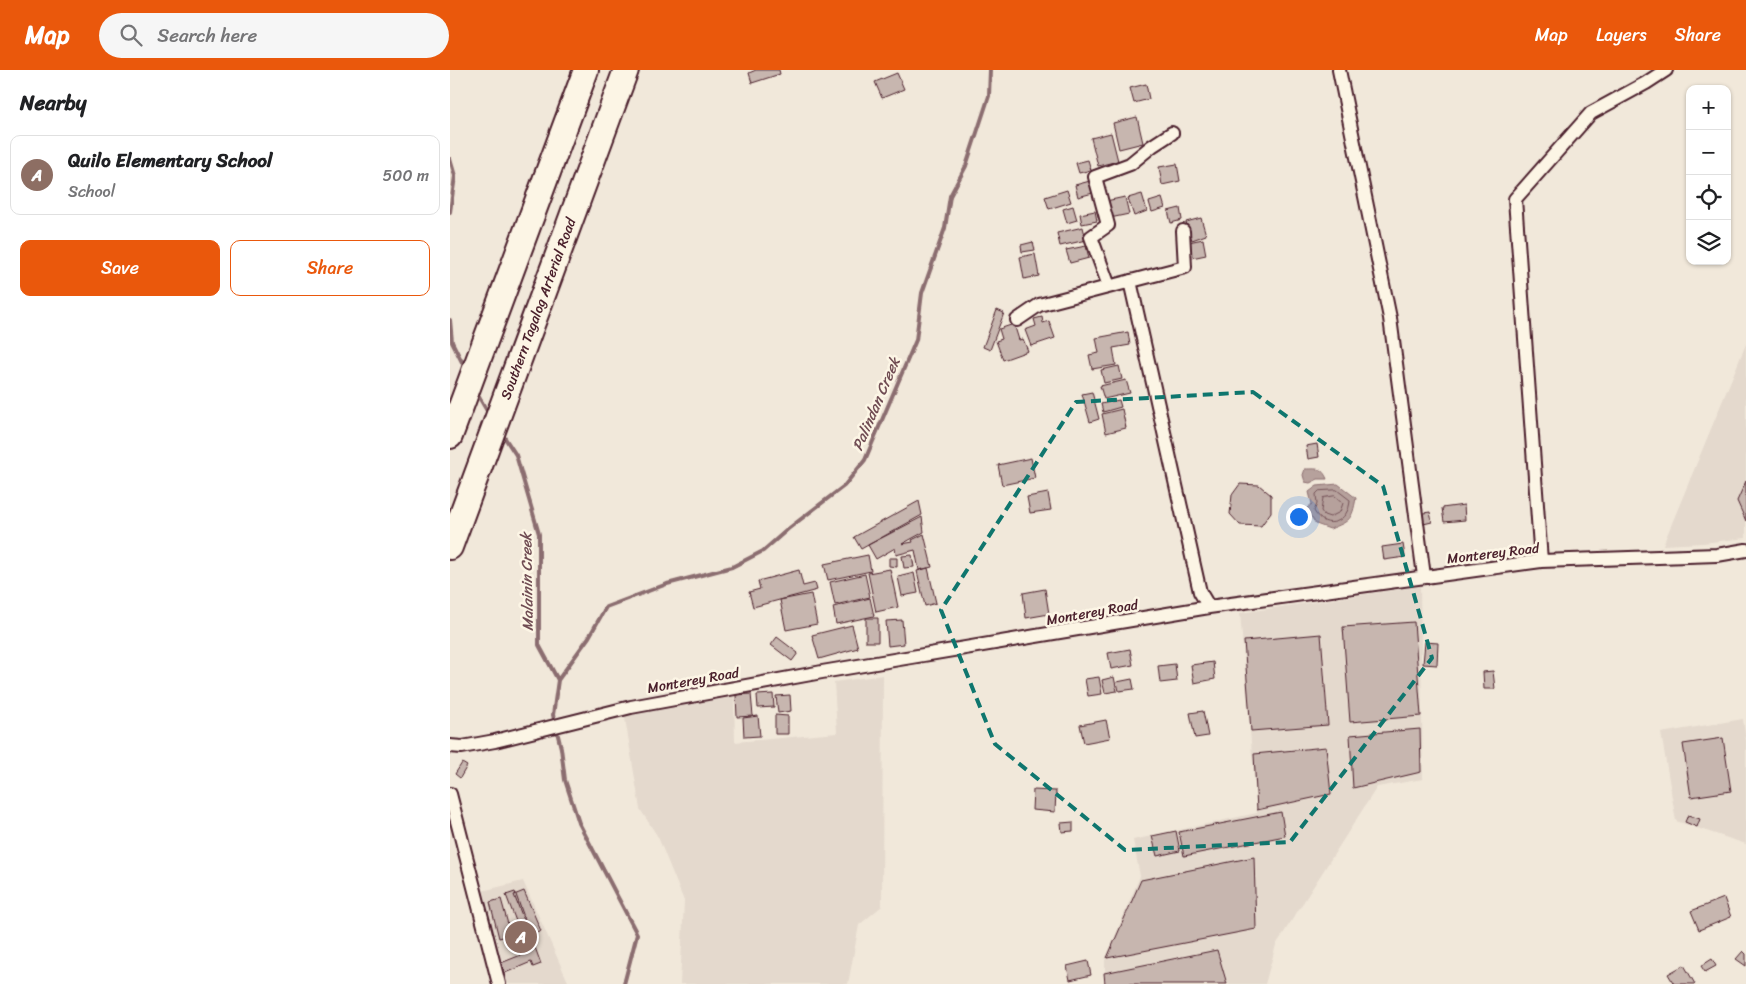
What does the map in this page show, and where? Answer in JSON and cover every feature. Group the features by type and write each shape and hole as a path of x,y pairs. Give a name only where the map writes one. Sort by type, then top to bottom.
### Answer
{"highway":[{"path":"450,436 586,70"},
{"name":"Southern Tagalog Arterial Road","path":"450,548 626,70"}],"street":[{"path":"1339,70 1390,318 1424,576"},
{"path":"1540,561 1515,199 1591,113 1666,70"},
{"path":"1110,286 1091,237 1108,225 1095,177 1130,164 1172,133"},
{"path":"1017,320 1039,305 1185,266 1183,231"},
{"path":"1130,281 1200,592 1209,607"},
{"name":"Monterey Road","path":"450,746 462,747 495,741 631,707 788,678 1209,607 1540,561 1717,555 1746,550"},
{"path":"450,794 498,984"}],"highlighted area":[{"path":"1253,392 1383,486 1432,658 1290,842 1125,850 995,744 941,610 1076,402"}],"shaded area":[{"path":"1746,344 1746,538 1663,545"},
{"path":"1420,586 1423,779 1377,787 1276,945 1265,984 1105,984 1105,960 1140,876 1133,840 1257,813 1240,613"},
{"path":"883,675 882,906 859,925 848,984 680,984 684,901 658,837 640,809 624,712 734,697 735,742 837,733 834,682"},
{"path":"1743,719 1746,741 1746,844 1676,821 1661,733"},
{"path":"523,881 569,984 505,984 482,891"}],"water":[{"path":"1305,469 1321,471 1327,479 1318,479 1310,483 1305,482 1303,475"},
{"path":"1338,484 1356,498 1349,519 1330,529 1316,524 1306,509 1312,504 1309,492 1317,486"}],"building":[{"path":"756,70 779,70 780,74 752,83 749,73"},
{"path":"897,73 904,89 882,98 875,82"},
{"path":"1146,84 1149,99 1134,103 1130,88"},
{"path":"1137,117 1143,143 1119,149 1113,123"},
{"path":"1111,133 1118,161 1098,166 1091,138"},
{"path":"1088,160 1091,170 1079,173 1076,163"},
{"path":"1177,164 1180,181 1162,185 1159,167"},
{"path":"1090,181 1093,193 1078,197 1075,185"},
{"path":"1067,190 1071,202 1049,209 1045,197"},
{"path":"1142,194 1147,211 1134,216 1128,198"},
{"path":"1125,197 1129,214 1110,218 1106,201"},
{"path":"1162,198 1165,208 1152,212 1149,202"},
{"path":"1073,206 1077,220 1067,223 1063,209"},
{"path":"1180,208 1182,220 1171,223 1168,211"},
{"path":"1095,211 1097,221 1082,224 1080,214"},
{"path":"1201,218 1206,235 1192,240 1186,222"},
{"path":"1083,227 1086,240 1060,246 1057,233"},
{"path":"1203,239 1206,255 1187,259 1184,243"},
{"path":"1033,242 1035,250 1022,252 1021,245"},
{"path":"1086,246 1089,258 1070,263 1066,250"},
{"path":"1035,254 1039,276 1024,279 1020,257"},
{"path":"997,310 1004,313 990,350 983,347"},
{"path":"1042,317 1043,323 1049,321 1055,338 1031,346 1025,330 1036,326 1034,319"},
{"path":"1014,324 1019,340 1023,339 1028,351 1003,360 996,341 1002,339 999,329"},
{"path":"1128,332 1130,345 1113,348 1116,365 1092,369 1089,355 1099,353 1096,338"},
{"path":"1119,366 1122,379 1104,383 1101,370"},
{"path":"1126,380 1130,393 1104,399 1100,386"},
{"path":"1092,392 1099,419 1090,422 1082,394"},
{"path":"1119,400 1121,407 1103,412 1101,404"},
{"path":"1122,409 1126,428 1106,433 1102,414"},
{"path":"1317,444 1319,457 1308,459 1306,446"},
{"path":"1031,458 1035,478 1002,485 998,465"},
{"path":"1746,481 1746,521 1737,501"},
{"path":"1240,484 1259,485 1271,495 1271,512 1261,526 1240,525 1230,514 1232,495"},
{"path":"1048,493 1051,510 1030,513 1027,497"},
{"path":"919,501 922,515 861,549 854,537"},
{"path":"1464,505 1465,520 1444,522 1442,508"},
{"path":"1430,512 1432,522 1419,525 1417,514"},
{"path":"922,517 924,532 902,544 913,542 912,540 924,534 932,567 919,570 915,550 896,555 895,548 876,559 868,545"},
{"path":"1403,544 1405,557 1384,560 1382,547"},
{"path":"868,555 871,571 828,580 824,564"},
{"path":"912,555 914,567 904,568 902,556"},
{"path":"889,558 897,558 897,567 889,566"},
{"path":"928,568 936,603 925,606 917,571"},
{"path":"890,569 898,607 876,612 868,573"},
{"path":"799,570 803,586 815,583 817,590 753,607 749,592 760,589 758,581"},
{"path":"914,573 918,593 902,596 898,577"},
{"path":"865,574 870,597 835,605 830,582"},
{"path":"1045,589 1049,614 1026,618 1023,593"},
{"path":"811,594 817,624 786,630 780,600"},
{"path":"870,598 874,616 836,624 833,607"},
{"path":"866,618 878,618 878,642 866,642"},
{"path":"902,620 904,644 888,646 886,621"},
{"path":"1414,622 1421,716 1350,722 1343,627"},
{"path":"852,625 858,648 819,659 812,635"},
{"path":"1321,634 1328,725 1251,731 1244,641"},
{"path":"777,637 798,653 792,661 771,645"},
{"path":"1425,642 1438,643 1437,665 1423,664"},
{"path":"1130,649 1133,665 1111,669 1108,653"},
{"path":"1213,662 1215,679 1194,683 1191,665"},
{"path":"1175,664 1177,681 1160,683 1158,666"},
{"path":"1493,671 1495,689 1484,689 1483,672"},
{"path":"1099,677 1102,694 1088,696 1085,679"},
{"path":"1114,677 1117,691 1105,693 1102,680"},
{"path":"1132,679 1134,689 1119,691 1117,682"},
{"path":"751,694 753,716 737,717 736,695"},
{"path":"773,694 774,707 758,708 757,695"},
{"path":"790,695 791,711 778,713 776,696"},
{"path":"1203,711 1208,736 1195,738 1190,713"},
{"path":"775,715 788,716 788,734 775,734"},
{"path":"758,716 760,736 744,737 743,718"},
{"path":"1106,720 1110,738 1084,743 1080,725"},
{"path":"1420,729 1421,772 1353,788 1350,735"},
{"path":"1723,738 1731,791 1691,797 1683,744"},
{"path":"1326,747 1331,794 1257,810 1254,754"},
{"path":"462,763 467,766 460,778 455,774"},
{"path":"1033,790 1056,791 1055,812 1032,810"},
{"path":"1281,812 1285,836 1184,856 1179,832"},
{"path":"1688,815 1700,819 1697,827 1685,822"},
{"path":"1073,822 1073,831 1062,832 1061,823"},
{"path":"1176,831 1180,851 1157,856 1152,836"},
{"path":"1254,857 1256,929 1107,958 1141,880"},
{"path":"524,891 541,931 530,936 514,895"},
{"path":"515,892 541,964 533,967 531,962 505,973 501,963 526,953 506,895"},
{"path":"1724,898 1731,917 1699,930 1691,911"},
{"path":"501,899 511,935 499,938 490,902"},
{"path":"1217,950 1227,984 1105,984 1104,973"},
{"path":"1743,951 1746,954 1746,966 1736,959"},
{"path":"1712,959 1716,966 1705,972 1701,966"},
{"path":"1088,961 1091,975 1070,980 1067,966"},
{"path":"1684,965 1695,984 1674,984 1668,974"}],"waterway":[{"name":"Palindan Creek","path":"624,984 637,934 579,823 565,780 561,748 553,715 558,680 589,637 606,607 667,584 732,567 763,551 788,529 844,486 865,460 916,340 922,293 945,228 950,196 966,166 989,96 990,70"},
{"name":"Malainin Creek","path":"450,159 455,176 450,212"},
{"name":"Malainin Creek","path":"450,320 452,342 466,370"},
{"name":"Malainin Creek","path":"476,392 490,416"},
{"name":"Malainin Creek","path":"501,432 516,455 539,534 539,645 558,680"}],"place":[{"name":"Quilo Elementary School","path":"521,937"}]}
